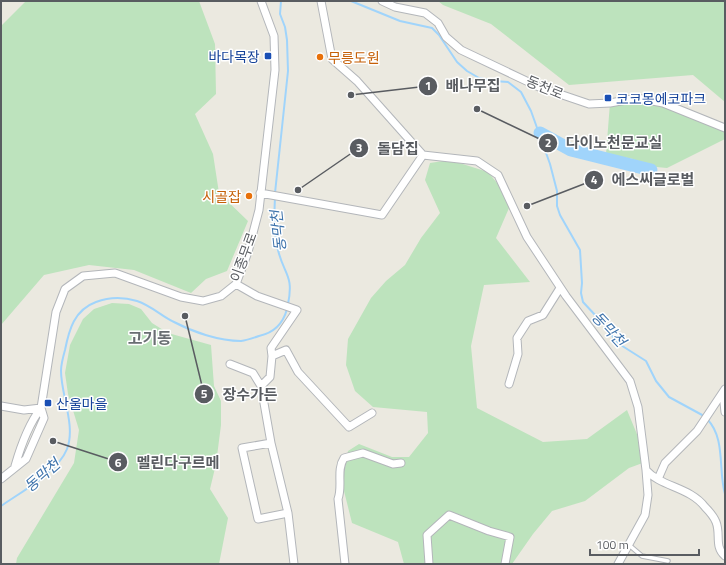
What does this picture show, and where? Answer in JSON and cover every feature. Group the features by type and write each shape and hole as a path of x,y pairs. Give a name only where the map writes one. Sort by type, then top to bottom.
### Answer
{"street":[{"name":"이종무로","path":"1,479 15,466 26,459 44,418 41,408 56,312 65,289 83,276 115,273 181,297 203,301 221,296 236,284 248,252 259,210 275,70 274,36 261,1"},
{"path":"321,1 332,59 358,81 423,155 477,161 498,175 527,237 560,288 630,381 638,407 648,495 645,514 618,564"},
{"name":"동천로","path":"382,1 395,7 425,13 438,23 446,37 461,50 539,87 589,104 610,103 637,98 663,103 725,128"},
{"path":"260,193 382,215 423,155"},
{"path":"236,284 257,296 297,310 271,348 272,356 270,377 261,386"},
{"path":"509,384 518,354 517,338 528,321 543,315 560,288"},
{"path":"272,356 286,350 298,372 349,427 372,413"},
{"path":"230,364 253,373 261,386 271,443 288,513 294,564"},
{"path":"658,479 665,463 697,432 725,389"},
{"path":"725,399 725,412"},
{"path":"1,406 24,410 41,408"},
{"path":"271,443 242,448 258,519 288,513"},
{"path":"345,564 338,498 341,492 341,462 344,458 363,453 393,464 401,463"},
{"path":"646,470 651,476 684,490 704,505 716,522 719,548 725,556"},
{"path":"429,564 427,535 449,515 489,531 510,537 505,564"}],"lane":[{"path":"629,545 642,556 668,561"}],"green space":[{"path":"26,1 199,1 215,44 216,94 195,114 213,154 219,193 248,221 227,271 206,279 191,293 134,270 89,265 44,275 1,325 1,26"},
{"path":"438,1 725,1 725,102 693,75 569,85 491,24 443,5"},
{"path":"610,103 663,103 725,128 725,139 667,168 646,166 633,159 606,154"},
{"path":"450,160 488,172 512,201 496,238 530,282 484,285 471,346 477,408 543,442 587,439 627,410 648,461 629,468 585,501 552,511 533,534 512,564 404,564 398,542 352,523 342,483 348,451 359,444 392,457 409,457 428,433 427,412 373,407 355,391 346,365 348,339 371,298 386,281 405,265 421,238 440,213 425,180 430,163"},
{"path":"112,303 129,304 141,309 152,323 168,333 211,345 214,386 221,401 221,425 216,464 210,489 228,518 219,564 16,564 17,558 74,463 79,430 68,394 65,373 70,345 83,319 94,309"}],"waterway":[{"name":"동막천","path":"275,193 288,71 287,40 285,27 280,14 281,1"},
{"name":"동막천","path":"351,1 400,21 432,28 439,35 457,62 467,71 479,78 508,82 521,92 531,111 550,164 557,191 557,206 560,215 580,250 582,283 581,293 583,302 609,330 616,342 646,361 656,381 669,397 704,416"},
{"name":"동막천","path":"540,133 571,150 651,170"},
{"name":"동막천","path":"275,198 274,217 278,250 288,276 290,287 288,304"},
{"name":"동막천","path":"1,506 38,481 56,466 67,449 70,430 61,366 68,335 82,310 101,300 122,298 142,303 181,326 215,338 241,341 269,333 277,327 283,319 287,309"},
{"name":"동막천","path":"707,419 717,436 725,494"}],"place":[{"name":"바다목장","path":"268,56"},
{"name":"무릉도원","path":"320,57"},
{"name":"배나무집","path":"351,95"},
{"name":"코코몽에코파크","path":"608,98"},
{"name":"다이노천문교실","path":"477,109"},
{"name":"돌담집","path":"298,190"},
{"name":"시골잡","path":"249,196"},
{"name":"에스씨글로벌","path":"527,206"},
{"name":"장수가든","path":"185,316"},
{"name":"산울마을","path":"48,403"},
{"name":"멜린다구르메","path":"53,441"}],"district":[{"name":"고기동","path":"150,338"}]}
